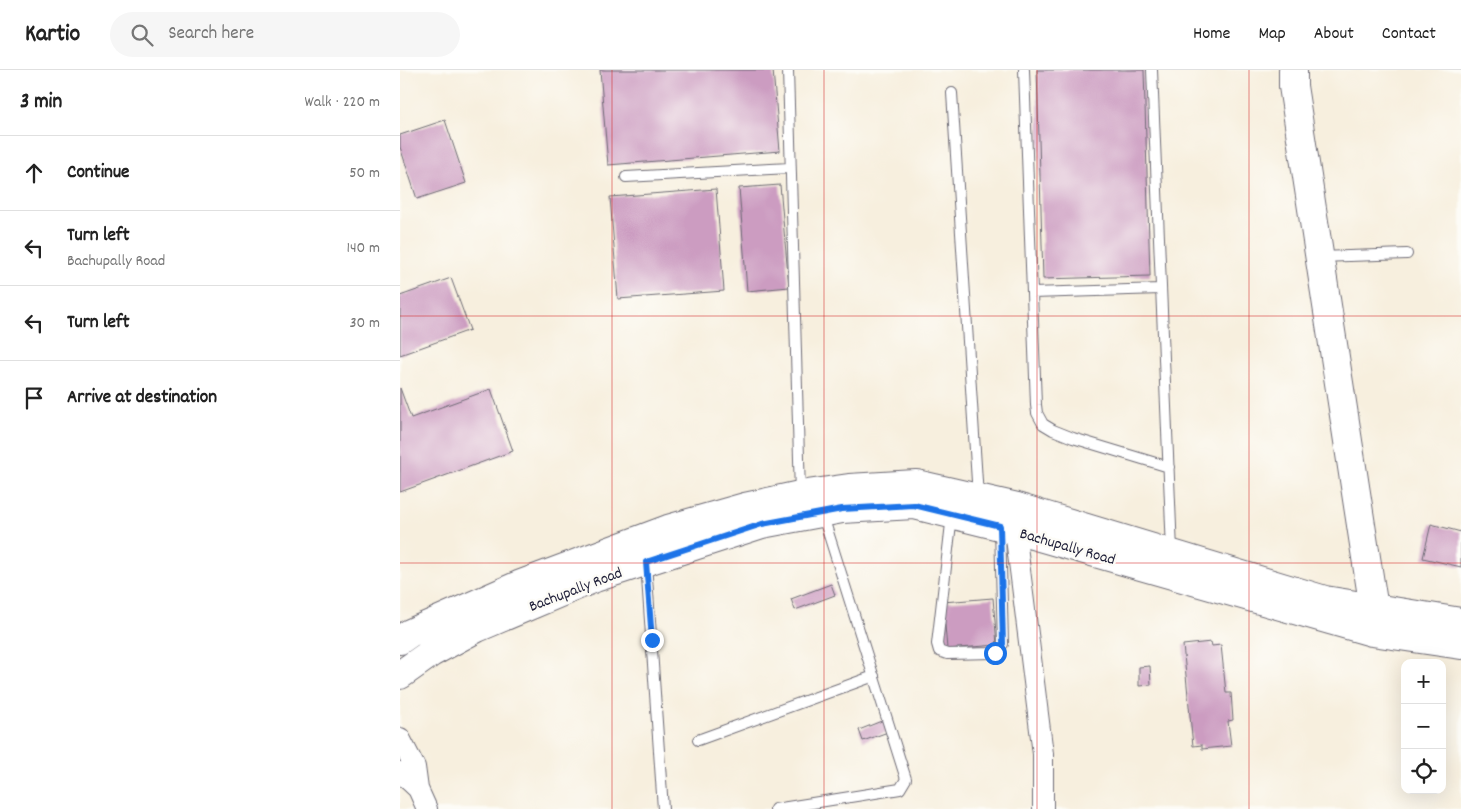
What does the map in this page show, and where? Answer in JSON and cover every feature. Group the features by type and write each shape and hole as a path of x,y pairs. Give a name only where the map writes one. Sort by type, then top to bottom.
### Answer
{"main road":[{"path":"1288,75 1374,608"},
{"name":"Bachupally Road","path":"400,640 410,633 521,584 668,529 745,507 800,495 849,488 916,484 1017,507 1325,600 1461,622"},
{"name":"Bachupally Road","path":"400,675 431,653 477,628 595,578 762,524 842,509 914,505 1008,528 1372,632 1461,645"}],"street":[{"path":"1008,528 1043,754 1043,809"},
{"path":"400,738 414,767 418,789 427,809"},
{"path":"400,772 418,789"}],"lane":[{"path":"788,70 800,495"},
{"path":"1024,70 1036,405 1038,413 1043,424 1073,438 1169,466"},
{"path":"1152,70 1172,553"},
{"path":"952,93 978,498"},
{"path":"626,177 790,168"},
{"path":"1319,258 1407,254"},
{"path":"1032,293 1161,289"},
{"path":"775,809 900,789 906,779 822,512"},
{"path":"952,514 937,644 939,651 947,654 995,653 1003,644 1008,528"},
{"path":"646,562 663,809"},
{"path":"698,740 874,676"}],"building":[{"path":"600,70 773,70 780,151 608,165"},
{"path":"1037,70 1144,70 1150,276 1043,279"},
{"path":"445,120 466,183 417,199 400,147 400,135"},
{"path":"780,185 789,287 747,291 739,188"},
{"path":"716,189 724,291 618,299 610,197"},
{"path":"451,278 470,330 400,355 400,296"},
{"path":"400,388 411,418 491,389 513,451 400,492"},
{"path":"1431,524 1461,532 1461,567 1423,558"},
{"path":"831,584 835,595 795,610 791,599"},
{"path":"993,598 997,645 947,649 943,602"},
{"path":"1211,642 1212,646 1221,645 1226,693 1231,693 1233,720 1228,721 1231,746 1202,749 1202,745 1193,746 1183,645"},
{"path":"1150,666 1151,685 1139,686 1139,667"},
{"path":"884,720 888,732 863,741 859,730"}],"route":[{"path":"652,640 646,562 762,524 842,509 914,505 1000,526 1003,644 995,653"}]}
